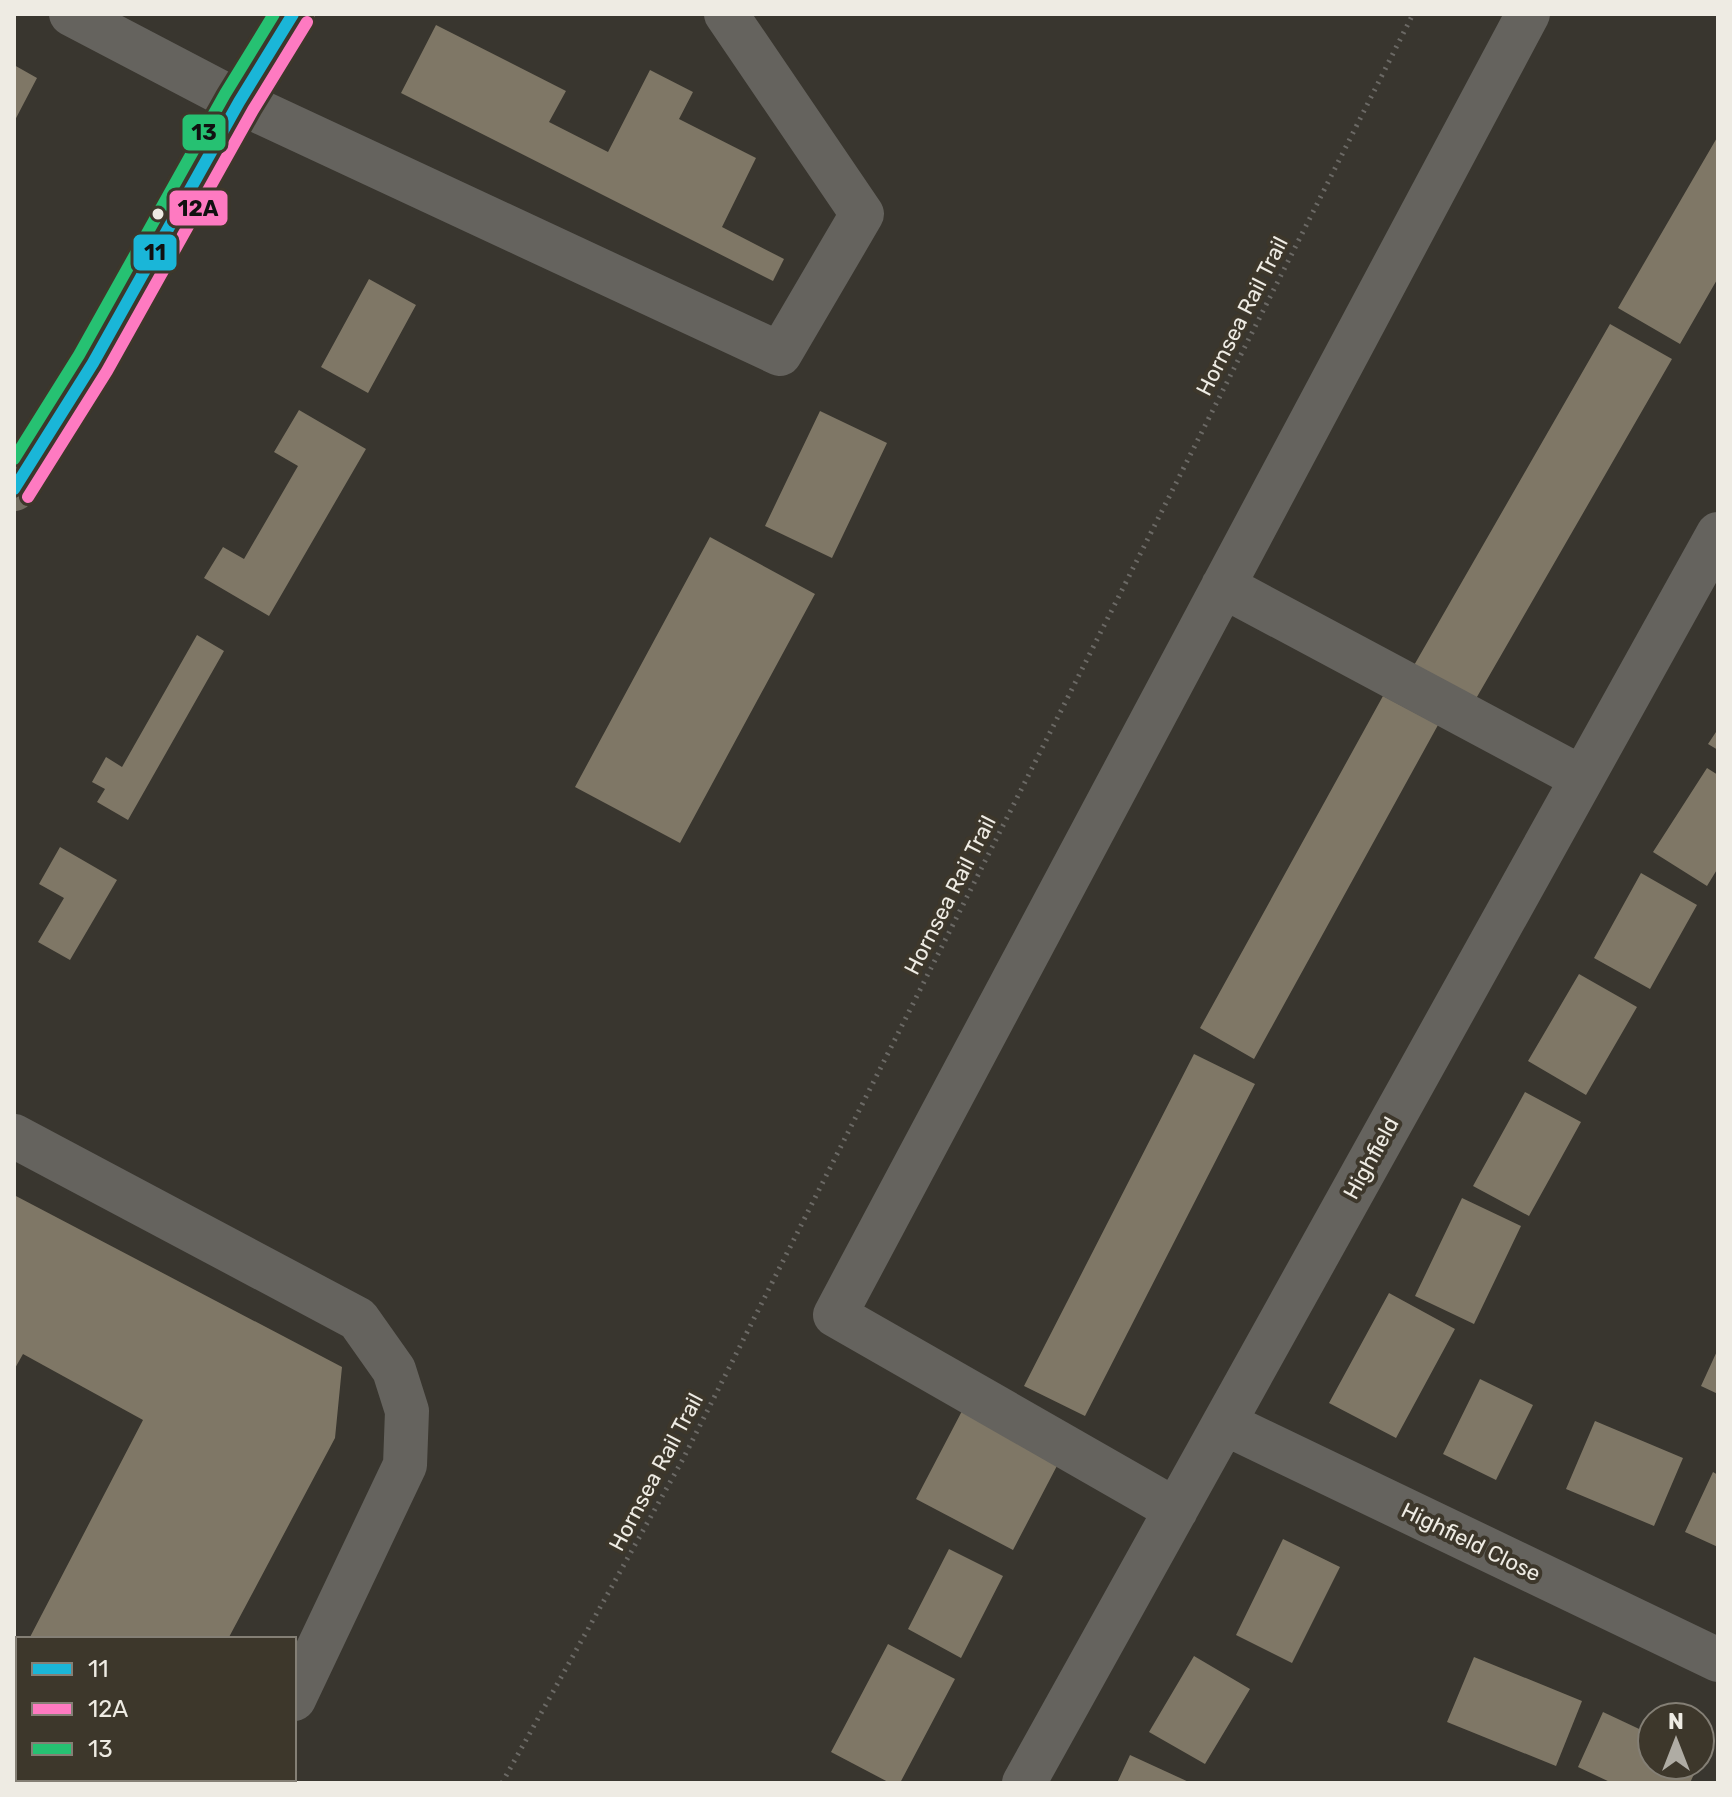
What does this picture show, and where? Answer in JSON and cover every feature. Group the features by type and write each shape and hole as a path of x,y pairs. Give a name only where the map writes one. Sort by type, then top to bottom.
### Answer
{"main road":[{"path":"14,489 93,363 239,102 293,14"}],"street":[{"path":"71,14 239,102 780,354 862,214 726,14"},
{"path":"1176,1510 835,1315 1528,14"},
{"name":"Highfield","path":"1024,1783 1718,534"},
{"path":"1223,586 1582,778"},
{"path":"14,1136 358,1319 394,1370 407,1411 405,1465 296,1695"},
{"name":"Highfield Close","path":"1224,1423 1718,1660"}],"path":[{"name":"Hornsea Rail Trail","path":"502,1783 683,1459 1413,14"}],"building":[{"path":"436,25 566,91 549,122 608,152 650,70 693,92 679,119 756,158 722,227 784,259 773,281 401,93"},
{"path":"14,65 37,78 14,122"},
{"path":"1718,136 1718,278 1680,344 1618,308"},
{"path":"369,279 416,305 368,393 321,367"},
{"path":"1610,324 1672,359 1470,709 1409,674"},
{"path":"299,410 366,449 269,616 204,578 223,547 244,559 298,466 274,452"},
{"path":"820,411 887,443 832,558 765,526"},
{"path":"710,537 815,594 680,843 575,787"},
{"path":"197,635 224,651 128,820 97,802 105,789 92,782 106,757 122,767"},
{"path":"1383,696 1438,725 1254,1059 1200,1028"},
{"path":"1718,729 1718,750 1708,744"},
{"path":"1707,768 1718,775 1718,868 1707,886 1653,852"},
{"path":"60,847 117,880 70,960 38,942 64,898 39,884"},
{"path":"1641,873 1697,905 1650,989 1594,958"},
{"path":"1579,974 1637,1007 1586,1095 1528,1061"},
{"path":"1194,1054 1255,1084 1085,1416 1024,1386"},
{"path":"1525,1092 1581,1122 1529,1216 1473,1186"},
{"path":"14,1195 342,1367 335,1438 229,1637 30,1637 143,1420 23,1354 14,1370"},
{"path":"1462,1198 1521,1226 1474,1324 1415,1296"},
{"path":"1389,1293 1455,1329 1396,1438 1329,1403"},
{"path":"1718,1349 1718,1394 1701,1386"},
{"path":"1480,1379 1533,1405 1496,1480 1443,1454"},
{"path":"962,1411 1059,1462 1013,1550 916,1499"},
{"path":"1595,1421 1683,1458 1654,1526 1566,1489"},
{"path":"1713,1472 1718,1475 1718,1547 1685,1532"},
{"path":"1283,1539 1340,1567 1292,1663 1236,1635"},
{"path":"949,1549 1003,1576 961,1658 908,1629"},
{"path":"888,1644 955,1679 900,1783 890,1783 831,1752"},
{"path":"1194,1656 1250,1689 1205,1764 1149,1732"},
{"path":"1474,1657 1582,1701 1556,1766 1447,1722"},
{"path":"16,1665 16,1781 152,1781 151,1783 14,1783"},
{"path":"1603,1712 1636,1727 1636,1781 1691,1781 1612,1783 1578,1767"},
{"path":"1130,1755 1191,1783 1117,1783"}],"transit line":[{"name":"13","path":"14,459 79,355 225,94 274,14"},
{"name":"11","path":"14,489 93,363 239,102 293,14"},
{"name":"12A","path":"28,497 107,371 253,110 307,22"}]}
